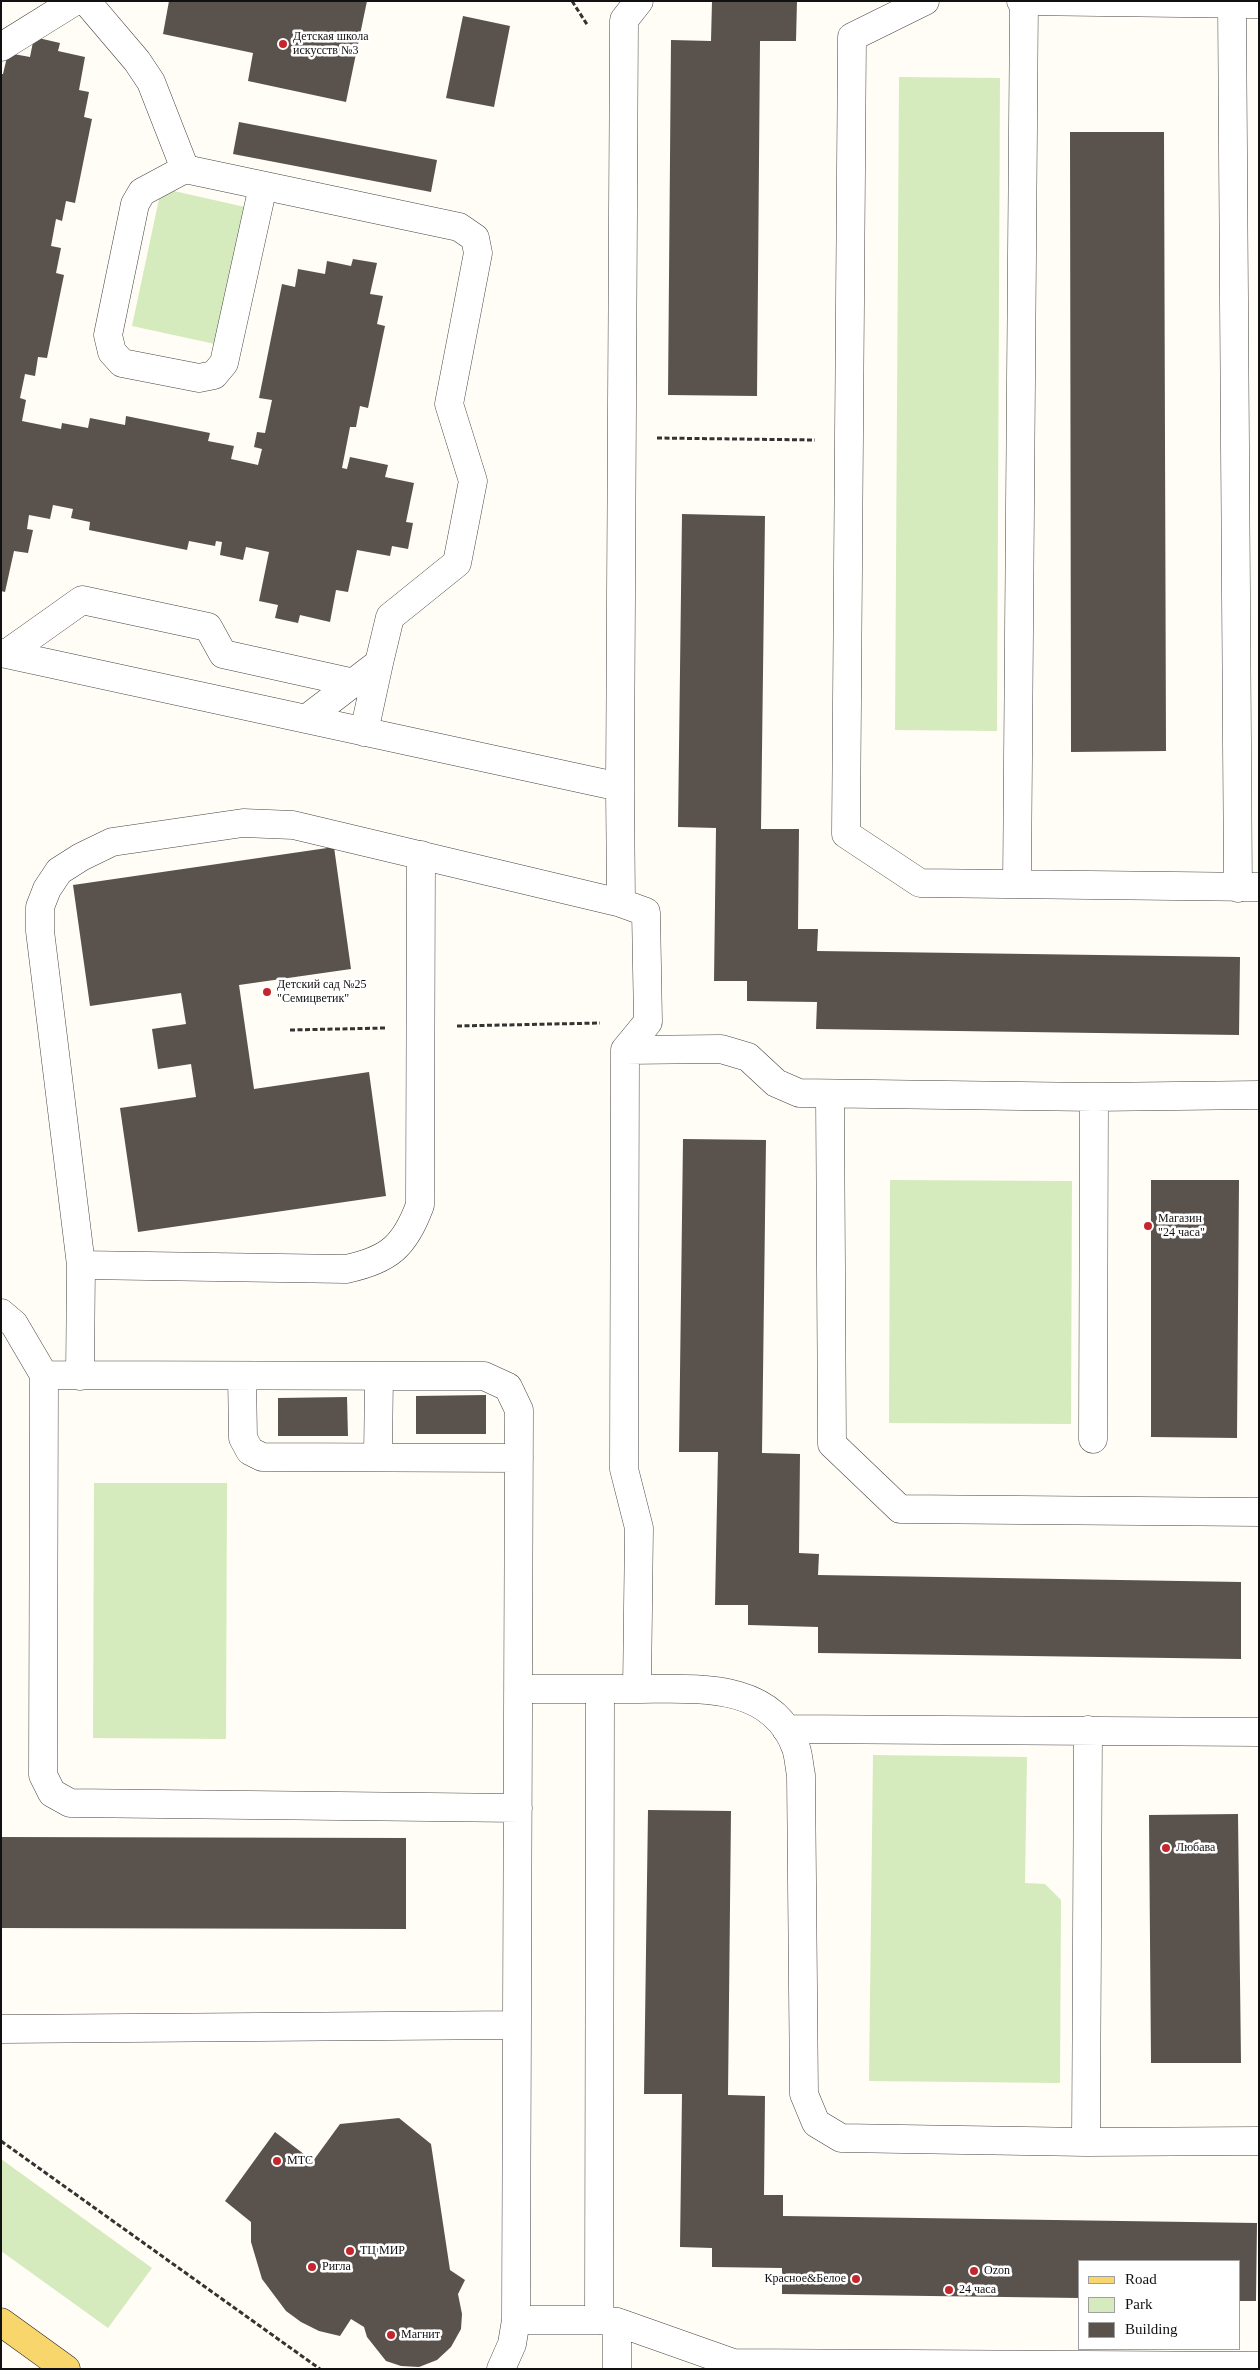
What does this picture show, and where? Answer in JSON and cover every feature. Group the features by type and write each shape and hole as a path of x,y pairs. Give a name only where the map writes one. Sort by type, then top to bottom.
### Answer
{"main road":[{"path":"1,2322 66,2369"}],"lane":[{"path":"1,47 75,1"},
{"path":"86,1 137,61 151,82 185,169"},
{"path":"621,903 621,437 624,20 639,1"},
{"path":"925,1 852,37 846,834 920,883 1248,887 1232,4"},
{"path":"1017,884 1022,1 1259,4"},
{"path":"263,186 224,363 214,375 199,378 122,363 112,352 108,335 135,204 142,192 185,169 459,227 475,238 478,253 449,404 473,481 457,563 390,617 378,663 364,732"},
{"path":"4,653 82,600 208,627 223,654 354,683"},
{"path":"4,653 620,787"},
{"path":"306,719 378,663"},
{"path":"80,1376 82,1265 40,932 40,907 46,889 59,871 81,857 112,842 243,824 292,825 621,903 646,912 648,1022 625,1050 624,1469 639,1528 637,1689"},
{"path":"82,1265 346,1269 370,1264 386,1256 404,1241 420,1205 421,855"},
{"path":"625,1050 721,1049 748,1057 776,1083 799,1093 1094,1098 1259,1095"},
{"path":"830,1095 832,1444 900,1509 1259,1512"},
{"path":"1093,1439 1094,1098"},
{"path":"1,1313 14,1324 44,1375 43,1775 52,1794 70,1803 518,1808"},
{"path":"44,1375 484,1376 508,1387 519,1410 516,2320 512,2344 501,2369"},
{"path":"242,1376 243,1438 250,1451 262,1456 519,1458"},
{"path":"378,1457 379,1376"},
{"path":"518,1689 706,1690 733,1693 761,1704 776,1716 786,1729 796,1749 801,1775 804,2094 816,2123 842,2138 1086,2142 1259,2140"},
{"path":"600,1689 608,2321 617,2369"},
{"path":"786,1729 1259,1732"},
{"path":"1086,2142 1088,1730"},
{"path":"1,2029 517,2025"},
{"path":"516,2320 608,2321 733,2366 1259,2366"}],"path":[{"path":"621,437 850,440"},
{"path":"290,1030 648,1022"},
{"path":"1,2140 320,2369"}],"green space":[{"path":"899,77 1000,78 997,731 895,730"},
{"path":"174,191 245,207 215,344 132,326 159,199"},
{"path":"890,1180 1072,1181 1071,1424 889,1423"},
{"path":"94,1483 227,1483 226,1739 93,1738"},
{"path":"873,1755 1027,1757 1025,1883 1045,1884 1061,1900 1060,2083 869,2081"},
{"path":"1,2159 152,2268 108,2328 1,2251"}],"building":[{"name":"Детская школа искусств №3","path":"169,1 367,1 346,102 248,81 253,53 163,34"},
{"path":"712,1 797,1 796,41 760,41 757,396 668,395 671,40 711,41"},
{"path":"463,16 510,26 494,107 446,98"},
{"path":"34,37 60,43 58,51 85,57 79,90 89,92 84,117 92,119 75,203 66,201 62,221 56,219 51,246 61,248 56,273 64,275 47,358 38,357 35,376 25,374 20,398 26,400 22,421 61,429 62,423 88,428 90,418 125,425 126,416 210,433 208,441 234,446 231,459 258,465 262,449 254,447 257,432 265,433 272,400 259,398 282,284 295,287 298,269 325,274 327,261 351,266 353,259 377,263 370,294 383,296 377,324 385,326 368,408 360,406 356,427 350,427 342,468 347,469 350,457 388,465 385,477 414,483 406,522 413,523 408,549 392,546 390,556 357,550 348,592 336,590 330,622 300,615 298,623 275,618 278,605 259,601 269,552 246,547 243,560 220,555 222,542 216,541 215,546 189,541 187,550 89,530 90,522 71,518 73,509 53,505 50,519 29,515 27,529 33,530 28,553 14,551 5,592 1,591 1,74 3,74 8,53 30,57"},
{"path":"239,122 437,160 431,192 233,154"},
{"path":"1070,132 1164,132 1166,751 1071,752"},
{"path":"682,514 765,516 761,829 799,829 798,929 818,929 817,951 1240,957 1239,1035 816,1029 817,1002 747,1001 747,981 714,981 716,828 678,827"},
{"path":"334,847 351,969 239,985 254,1089 369,1072 386,1196 138,1232 120,1108 196,1097 191,1064 158,1069 152,1029 186,1024 181,993 90,1006 73,885"},
{"path":"683,1139 766,1140 762,1453 800,1454 799,1553 819,1554 818,1575 1241,1582 1241,1659 818,1653 818,1627 748,1625 748,1605 715,1605 718,1452 679,1452"},
{"path":"1151,1180 1239,1180 1237,1438 1151,1437"},
{"path":"486,1395 486,1434 416,1434 416,1396"},
{"path":"347,1397 348,1436 278,1436 278,1398"},
{"path":"648,1810 731,1811 728,2095 765,2096 764,2195 783,2195 783,2216 1257,2223 1256,2301 1240,2301 1240,2260 1078,2260 1078,2298 782,2294 782,2268 712,2267 712,2248 680,2247 682,2094 644,2094"},
{"path":"1238,1814 1241,2063 1151,2063 1149,1815"},
{"path":"1,1837 406,1838 406,1929 1,1928"},
{"name":"ТЦ МИР","path":"399,2118 431,2144 450,2270 465,2280 458,2294 462,2314 461,2329 451,2347 437,2360 419,2367 401,2366 386,2361 367,2337 364,2327 351,2319 340,2336 319,2331 301,2322 286,2311 262,2279 251,2242 251,2222 225,2201 275,2132 313,2161 340,2124"}],"place":[{"name":"Детская школа искусств №3","path":"283,44"},
{"name":"Детский сад №25 \"Семицветик\"","path":"267,992"},
{"name":"Магазин \"24 часа\"","path":"1148,1226"},
{"name":"Любава","path":"1166,1848"},
{"name":"МТС","path":"277,2161"},
{"name":"ТЦ МИР","path":"350,2251"},
{"name":"Ригла","path":"312,2267"},
{"name":"Ozon","path":"974,2271"},
{"name":"Красное&Белое","path":"856,2279"},
{"name":"24 часа","path":"949,2290"},
{"name":"Магнит","path":"391,2335"}]}
